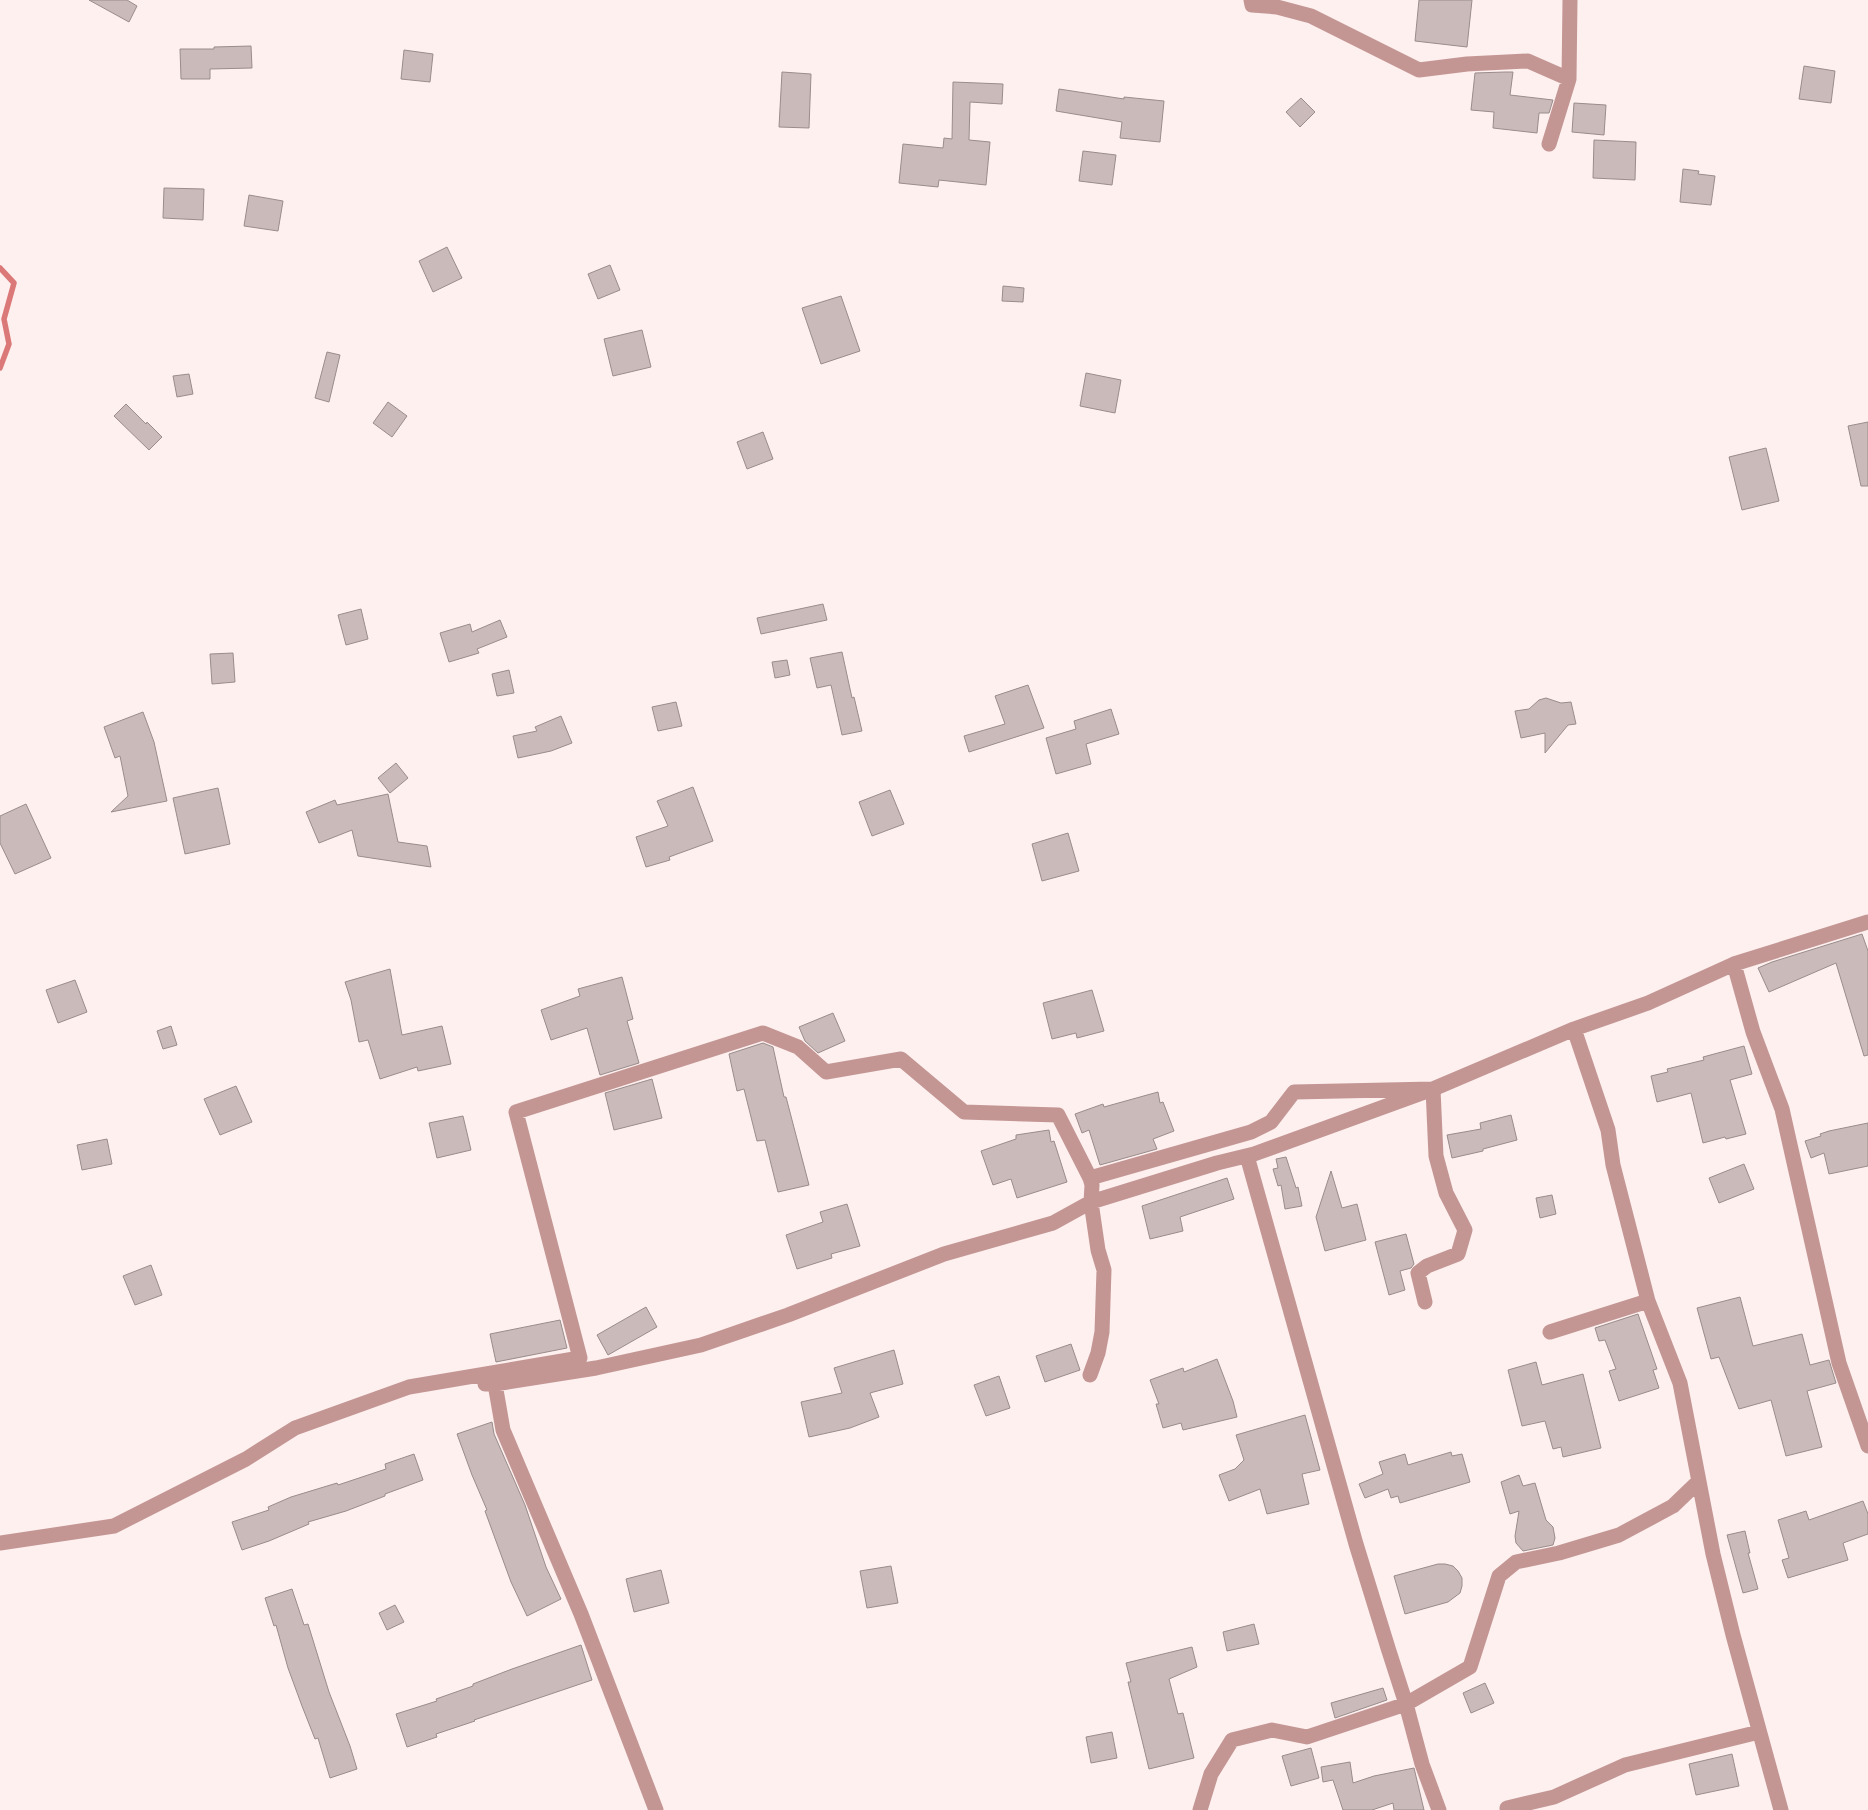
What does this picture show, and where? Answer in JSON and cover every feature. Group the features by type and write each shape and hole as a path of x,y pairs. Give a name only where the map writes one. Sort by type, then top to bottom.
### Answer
{"street":[{"path":"1251,0 1252,4 1277,6 1311,16 1419,70 1467,64 1528,61 1569,79"},
{"path":"1549,144 1569,79 1570,0"},
{"path":"409,1387 495,1384 596,1368 700,1345 788,1316 944,1254 1053,1223 1091,1202 1217,1163 1246,1156 1433,1089 1574,1029 1648,1003 1734,964 1868,922"},
{"path":"1734,964 1753,1032 1782,1109 1839,1363 1868,1446"},
{"path":"1574,1029 1608,1130 1613,1165 1648,1301 1680,1383 1713,1554 1781,1810"},
{"path":"0,1544 114,1526 246,1459 296,1428 409,1387 580,1358 516,1112 763,1033 798,1047 826,1072 901,1059 964,1112 1058,1115 1090,1178 1092,1185 1091,1202 1098,1250 1104,1270 1102,1332 1098,1353 1090,1375"},
{"path":"1090,1178 1251,1132 1271,1122 1294,1092 1433,1089"},
{"path":"1425,1302 1418,1272 1427,1266 1458,1254 1465,1230 1446,1193 1436,1156 1433,1089"},
{"path":"1246,1156 1359,1553 1406,1704 1422,1764 1439,1810"},
{"path":"1550,1332 1648,1301"},
{"path":"495,1384 503,1430 581,1614 656,1810"},
{"path":"1200,1810 1211,1774 1232,1740 1272,1730 1307,1737 1406,1704 1470,1667 1499,1576 1516,1562 1559,1554 1619,1536 1674,1506 1699,1481"},
{"path":"1507,1808 1554,1797 1625,1765 1759,1732"}],"building":[{"path":"89,0 127,0 137,6 129,22"},
{"path":"1419,0 1472,0 1467,47 1415,41"},
{"path":"251,46 252,68 210,69 210,79 181,79 180,49"},
{"path":"404,50 433,54 430,82 401,79"},
{"path":"1804,66 1835,71 1831,103 1799,99"},
{"path":"782,72 811,74 809,128 779,127"},
{"path":"1513,72 1510,95 1553,100 1549,113 1539,113 1537,133 1493,128 1494,112 1471,110 1475,73"},
{"path":"953,82 1003,84 1002,104 970,102 969,140 990,142 986,185 939,180 938,187 899,183 903,144 943,148 944,138 952,139"},
{"path":"1059,89 1124,99 1124,97 1164,101 1160,142 1120,138 1122,122 1056,111"},
{"path":"1301,98 1315,112 1300,127 1286,112"},
{"path":"1574,103 1606,105 1604,135 1572,132"},
{"path":"1594,140 1636,142 1635,180 1593,178"},
{"path":"1083,151 1116,155 1112,185 1079,181"},
{"path":"1683,169 1699,171 1698,174 1715,176 1711,205 1680,202"},
{"path":"164,188 204,189 203,220 163,218"},
{"path":"249,195 283,201 278,231 244,226"},
{"path":"447,247 462,278 433,292 419,261"},
{"path":"610,265 620,290 598,299 588,274"},
{"path":"1003,286 1024,288 1023,302 1002,301"},
{"path":"841,296 860,351 821,364 802,308"},
{"path":"642,330 651,367 613,376 604,339"},
{"path":"327,352 340,355 329,402 315,398"},
{"path":"1086,373 1121,380 1115,413 1080,406"},
{"path":"189,374 193,394 177,397 173,376"},
{"path":"388,402 407,416 392,437 373,423"},
{"path":"126,404 162,437 149,450 114,416"},
{"path":"1868,422 1868,486 1861,486 1848,426"},
{"path":"763,432 773,459 747,469 737,442"},
{"path":"1766,448 1779,501 1742,510 1729,457"},
{"path":"823,604 827,620 761,634 757,618"},
{"path":"361,609 368,639 346,645 338,615"},
{"path":"500,620 507,637 477,649 479,653 449,662 440,633 470,624 472,632"},
{"path":"842,652 852,698 854,697 862,731 842,735 831,685 817,688 810,658"},
{"path":"233,653 235,682 212,684 210,654"},
{"path":"787,660 790,675 775,678 772,662"},
{"path":"509,670 514,693 497,696 492,674"},
{"path":"1028,685 1044,728 969,752 964,736 1005,724 995,696"},
{"path":"1546,698 1561,703 1571,702 1576,724 1568,725 1545,753 1545,733 1521,738 1515,711 1529,709 1539,700"},
{"path":"676,702 682,726 658,731 652,707"},
{"path":"1111,709 1119,734 1086,744 1091,764 1056,774 1046,738 1076,729 1074,721"},
{"path":"143,712 154,742 167,801 111,812 128,796 120,756 115,758 104,727"},
{"path":"561,716 572,743 551,751 518,758 513,736 537,731 535,727"},
{"path":"396,763 408,778 390,793 378,778"},
{"path":"693,787 713,841 669,857 670,860 646,867 636,837 668,826 657,801"},
{"path":"218,788 230,844 185,854 173,798"},
{"path":"890,790 904,824 872,836 859,802"},
{"path":"388,794 398,842 427,846 431,867 358,856 352,830 319,843 306,812 335,800 337,805"},
{"path":"26,804 51,858 15,874 0,843 0,816"},
{"path":"1068,833 1079,871 1042,881 1032,844"},
{"path":"1862,934 1868,951 1868,1055 1864,1056 1836,963 1769,992 1758,968"},
{"path":"390,969 402,1035 442,1026 451,1064 418,1071 417,1067 380,1079 368,1040 359,1042 351,1000 345,982"},
{"path":"622,977 633,1019 627,1021 639,1063 600,1075 587,1028 551,1040 541,1010 580,996 578,989"},
{"path":"75,980 87,1012 58,1023 46,990"},
{"path":"1092,990 1104,1031 1077,1038 1076,1033 1052,1039 1043,1003"},
{"path":"833,1013 845,1041 818,1053 805,1041 799,1027"},
{"path":"171,1026 177,1045 163,1049 157,1031"},
{"path":"763,1043 773,1047 784,1097 786,1097 809,1185 778,1192 765,1140 757,1141 744,1089 737,1091 729,1054"},
{"path":"1744,1046 1752,1074 1730,1080 1746,1134 1703,1143 1691,1093 1657,1102 1651,1076 1668,1072 1667,1069 1704,1060 1703,1057"},
{"path":"652,1079 662,1118 614,1130 605,1093"},
{"path":"236,1086 252,1122 220,1135 204,1099"},
{"path":"1158,1092 1160,1103 1163,1102 1174,1131 1153,1139 1157,1149 1100,1165 1089,1130 1082,1133 1075,1114 1103,1104 1104,1107"},
{"path":"1511,1115 1517,1140 1483,1149 1483,1151 1452,1158 1447,1135 1481,1129 1480,1123"},
{"path":"463,1116 471,1150 437,1158 429,1123"},
{"path":"1868,1123 1868,1166 1829,1174 1824,1153 1811,1158 1805,1141 1821,1136 1820,1134 1829,1131"},
{"path":"1049,1130 1051,1142 1054,1141 1067,1182 1017,1198 1011,1179 993,1185 981,1151 1016,1139 1016,1135"},
{"path":"107,1139 112,1164 82,1170 77,1145"},
{"path":"1286,1157 1296,1188 1298,1187 1302,1206 1285,1209 1281,1185 1278,1186 1273,1169 1278,1168 1276,1159"},
{"path":"1744,1164 1754,1189 1719,1203 1709,1178"},
{"path":"1331,1171 1342,1208 1357,1204 1366,1240 1325,1251 1316,1217"},
{"path":"1227,1178 1234,1199 1180,1217 1183,1231 1150,1239 1142,1206"},
{"path":"1552,1195 1556,1214 1540,1218 1536,1198"},
{"path":"847,1204 860,1246 831,1254 832,1258 797,1269 786,1235 823,1222 820,1212"},
{"path":"1406,1234 1414,1264 1411,1268 1400,1271 1405,1290 1389,1295 1375,1242"},
{"path":"151,1265 162,1295 135,1305 123,1276"},
{"path":"1740,1297 1753,1346 1802,1334 1810,1365 1829,1360 1836,1383 1807,1391 1822,1447 1786,1456 1771,1400 1739,1409 1719,1357 1711,1359 1697,1308"},
{"path":"646,1307 657,1327 608,1355 597,1335"},
{"path":"1638,1314 1657,1369 1653,1370 1659,1388 1619,1401 1609,1371 1616,1369 1605,1340 1599,1341 1595,1328"},
{"path":"560,1320 567,1348 496,1362 490,1334"},
{"path":"1071,1344 1080,1370 1045,1382 1036,1356"},
{"path":"894,1350 903,1384 870,1393 879,1417 850,1428 809,1437 801,1402 842,1393 834,1368"},
{"path":"1217,1359 1237,1417 1183,1430 1181,1423 1163,1428 1156,1404 1159,1404 1150,1380 1183,1368 1184,1372"},
{"path":"1536,1362 1542,1385 1583,1374 1601,1448 1563,1457 1561,1447 1553,1449 1545,1421 1522,1426 1508,1370"},
{"path":"999,1376 1010,1408 986,1416 974,1385"},
{"path":"1305,1415 1320,1470 1302,1474 1309,1504 1267,1514 1260,1489 1229,1501 1219,1475 1235,1469 1244,1460 1236,1435"},
{"path":"492,1422 494,1434 525,1505 546,1567 561,1599 527,1616 511,1582 485,1511 487,1510 457,1434"},
{"path":"1451,1452 1452,1456 1462,1454 1470,1482 1400,1503 1398,1496 1391,1498 1388,1489 1365,1498 1359,1484 1383,1474 1379,1462 1405,1454 1408,1465"},
{"path":"414,1454 423,1480 346,1511 308,1522 309,1524 269,1541 242,1550 232,1522 269,1510 268,1507 291,1497 337,1483 338,1485 386,1469 385,1464"},
{"path":"1519,1475 1523,1486 1535,1483 1546,1520 1553,1527 1555,1538 1553,1545 1523,1551 1516,1543 1515,1536 1519,1511 1510,1514 1501,1482"},
{"path":"1863,1501 1868,1514 1868,1534 1843,1543 1848,1560 1788,1578 1782,1560 1789,1558 1778,1520 1806,1511 1809,1520"},
{"path":"1745,1531 1750,1553 1748,1553 1758,1589 1743,1593 1727,1535"},
{"path":"1438,1564 1453,1566 1458,1571 1462,1578 1460,1593 1448,1602 1405,1614 1394,1576"},
{"path":"891,1566 898,1603 867,1608 860,1571"},
{"path":"661,1570 669,1603 634,1612 626,1579"},
{"path":"292,1589 304,1625 308,1624 329,1692 357,1769 330,1778 318,1738 315,1739 302,1706 288,1668 276,1625 274,1626 265,1598"},
{"path":"395,1605 404,1622 387,1630 379,1613"},
{"path":"1254,1624 1259,1644 1227,1651 1223,1632"},
{"path":"581,1645 592,1680 474,1720 436,1734 437,1737 407,1747 396,1714 437,1701 436,1699 473,1686 473,1684"},
{"path":"1192,1647 1197,1667 1169,1679 1178,1714 1183,1713 1194,1758 1149,1769 1128,1682 1131,1682 1126,1663"},
{"path":"1485,1683 1494,1703 1471,1713 1463,1693"},
{"path":"1383,1688 1387,1700 1335,1718 1331,1703"},
{"path":"1112,1732 1117,1758 1091,1763 1086,1737"},
{"path":"1311,1748 1319,1778 1291,1786 1282,1756"},
{"path":"1732,1754 1739,1786 1696,1795 1689,1764"},
{"path":"1350,1762 1353,1783 1374,1776 1414,1768 1424,1810 1394,1810 1393,1803 1372,1810 1343,1810 1333,1780 1323,1782 1321,1767"}],"waterway":[{"path":"0,268 14,283 4,319 9,344 0,368"}]}
